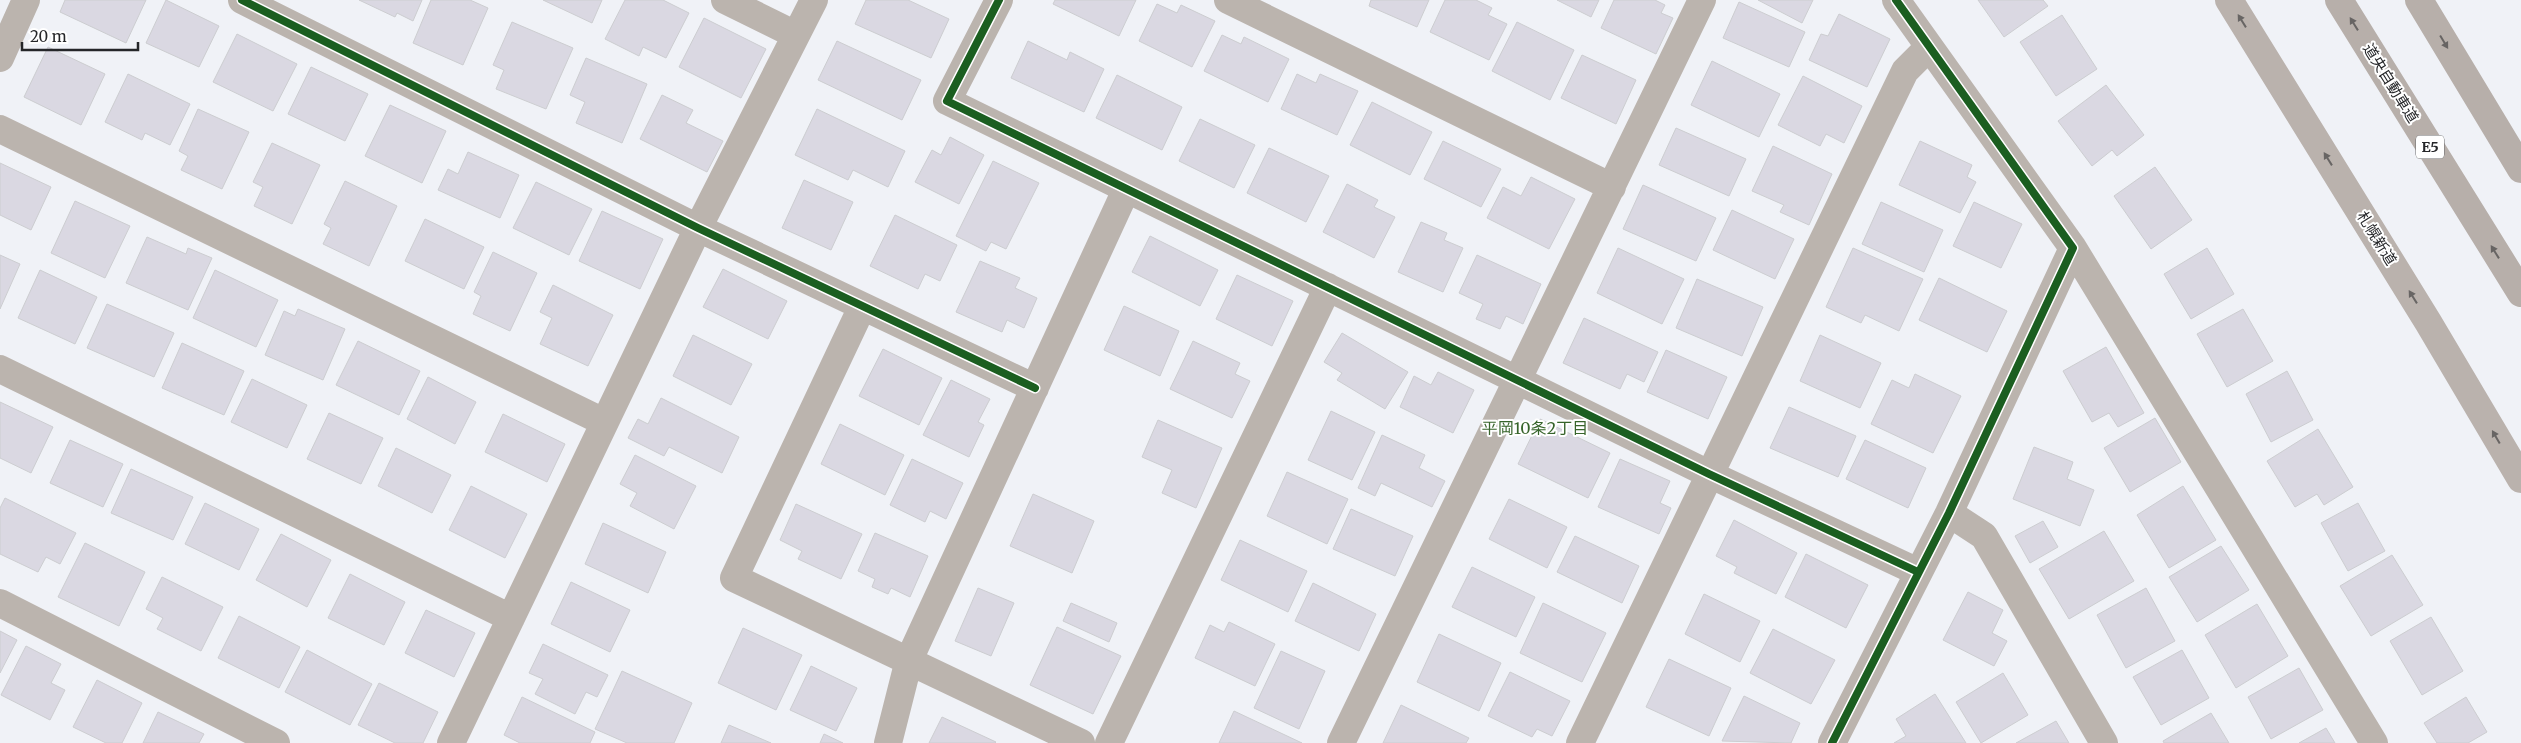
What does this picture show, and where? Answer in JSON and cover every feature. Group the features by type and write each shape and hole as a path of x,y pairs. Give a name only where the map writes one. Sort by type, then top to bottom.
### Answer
{"highway":[{"name":"道央自動車道","path":"2339,0 2521,293"},
{"path":"2419,0 2521,169"}],"street":[{"path":"0,58 26,0"},
{"path":"242,0 698,228 1035,388"},
{"path":"725,0 796,35"},
{"path":"450,743 698,228 814,0"},
{"path":"999,0 947,101 1709,474 1918,572"},
{"path":"1228,0 1612,187"},
{"path":"1341,743 1519,381 1702,0"},
{"path":"1896,0 2073,248 2374,743"},
{"name":"札幌新道","path":"2229,0 2428,322 2521,479"},
{"path":"1580,743 1905,71 1930,47"},
{"path":"0,129 604,422"},
{"path":"888,743 909,660 1126,190"},
{"path":"1832,743 1948,513 2073,248"},
{"path":"1109,743 1328,287"},
{"path":"862,307 734,578 1081,743"},
{"path":"0,369 511,618"},
{"path":"1948,513 1984,536 2104,743"},
{"path":"0,604 276,743"}],"building":[{"path":"65,0 146,0 126,43 60,12"},
{"path":"166,0 219,26 199,67 146,43"},
{"path":"359,0 422,0 413,21 397,13 395,17"},
{"path":"431,0 470,0 488,8 463,65 413,43"},
{"path":"543,0 602,0 592,23"},
{"path":"625,0 663,0 689,13 666,58 643,47 639,56 605,39"},
{"path":"866,0 908,0 949,19 931,58 855,24"},
{"path":"1055,0 1136,0 1119,36 1053,4"},
{"path":"1371,0 1429,0 1417,27 1369,6"},
{"path":"1445,0 1476,0 1492,8 1488,15 1507,24 1489,60 1430,32"},
{"path":"1557,0 1599,0 1591,17"},
{"path":"1614,0 1655,0 1665,5 1661,13 1673,18 1656,54 1601,28"},
{"path":"1758,0 1813,0 1802,23"},
{"path":"1978,0 2043,0 2048,6 2004,37"},
{"path":"1739,2 1805,32 1789,67 1723,38"},
{"path":"1157,4 1177,13 1181,5 1215,21 1192,67 1139,41"},
{"path":"1839,14 1890,39 1867,87 1809,60 1821,34 1828,36"},
{"path":"2062,15 2097,69 2056,96 2020,42"},
{"path":"704,18 766,49 741,98 679,67"},
{"path":"512,22 573,48 546,109 496,89 504,70 493,65"},
{"path":"1517,22 1574,50 1550,100 1492,71"},
{"path":"237,34 297,64 273,111 213,82"},
{"path":"1222,35 1241,44 1244,37 1289,59 1268,102 1204,71"},
{"path":"837,41 921,80 902,120 818,80"},
{"path":"1028,41 1067,60 1070,52 1104,69 1084,112 1011,78"},
{"path":"48,47 105,74 81,125 24,97"},
{"path":"1582,55 1636,80 1616,124 1561,98"},
{"path":"586,58 647,84 622,143 576,123 585,102 570,95"},
{"path":"1712,61 1780,94 1759,137 1691,105"},
{"path":"311,67 368,94 345,141 288,114"},
{"path":"128,74 190,104 170,145 145,133 142,140 105,122"},
{"path":"1297,74 1316,83 1320,74 1358,91 1337,135 1281,109"},
{"path":"1117,75 1182,107 1162,150 1096,118"},
{"path":"1803,76 1862,106 1844,143 1826,134 1820,146 1778,125"},
{"path":"2106,85 2144,135 2117,156 2112,150 2092,166 2058,121"},
{"path":"662,95 693,110 686,123 723,141 707,172 640,139"},
{"path":"1372,102 1432,132 1410,175 1350,145"},
{"path":"390,105 446,131 422,183 365,156"},
{"path":"198,109 249,132 222,189 181,170 188,156 179,151"},
{"path":"817,109 905,151 888,187 853,170 848,180 795,155"},
{"path":"1200,119 1255,145 1234,188 1179,161"},
{"path":"1676,128 1746,159 1729,196 1659,165"},
{"path":"950,137 984,155 959,204 915,182 932,150 941,155"},
{"path":"1443,141 1501,169 1481,207 1424,179"},
{"path":"1920,141 1972,165 1967,177 1976,182 1960,213 1899,185"},
{"path":"272,143 320,165 292,224 254,206 263,187 253,182"},
{"path":"1773,146 1832,174 1809,225 1780,212 1784,205 1752,191"},
{"path":"1269,148 1329,176 1306,222 1247,193"},
{"path":"468,152 519,175 500,218 438,190 448,169 458,174"},
{"path":"993,161 1039,183 1006,249 991,242 986,251 956,236"},
{"path":"0,163 51,187 31,230 0,215"},
{"path":"2155,167 2192,220 2151,249 2114,196"},
{"path":"1531,177 1575,199 1549,249 1487,218 1503,187 1521,196"},
{"path":"804,180 853,202 831,250 782,228"},
{"path":"345,181 397,206 369,266 323,244 331,228 324,224"},
{"path":"536,182 592,209 569,255 513,228"},
{"path":"1347,184 1378,200 1374,207 1395,217 1374,258 1323,232"},
{"path":"1643,185 1716,218 1696,261 1623,229"},
{"path":"75,201 130,226 105,278 51,253"},
{"path":"1881,202 1943,230 1924,272 1862,244"},
{"path":"1974,202 2022,224 2001,268 1953,246"},
{"path":"1732,210 1794,239 1775,279 1713,250"},
{"path":"602,211 663,239 640,289 579,261"},
{"path":"895,215 957,245 940,281 925,274 918,289 870,266"},
{"path":"425,219 484,247 464,289 405,261"},
{"path":"1421,222 1447,233 1444,240 1463,248 1443,292 1398,272"},
{"path":"1150,236 1218,270 1200,306 1132,272"},
{"path":"147,237 186,254 188,248 212,258 188,310 126,283"},
{"path":"1618,248 1684,279 1662,324 1597,293"},
{"path":"1853,248 1923,279 1899,331 1865,315 1861,323 1826,307"},
{"path":"2207,248 2234,294 2191,319 2164,274"},
{"path":"493,252 537,273 510,331 473,314 481,296 474,292"},
{"path":"0,255 20,264 0,309"},
{"path":"1477,255 1541,284 1523,324 1506,316 1500,329 1476,319 1483,304 1459,293"},
{"path":"980,261 1020,278 1015,288 1037,298 1024,328 1007,320 1002,332 956,312"},
{"path":"723,269 787,301 768,339 703,307"},
{"path":"40,270 97,297 75,344 18,318"},
{"path":"215,270 278,300 256,347 193,318"},
{"path":"1237,275 1293,301 1272,346 1216,319"},
{"path":"1939,278 2007,311 1987,352 1919,320"},
{"path":"1697,279 1763,307 1742,356 1676,328"},
{"path":"553,285 613,315 588,366 540,344 552,318 540,312"},
{"path":"107,304 174,333 154,377 87,348"},
{"path":"1124,306 1179,331 1160,376 1104,350"},
{"path":"298,309 345,329 323,380 265,355 284,311 295,316"},
{"path":"2243,309 2273,361 2227,387 2197,334"},
{"path":"1584,318 1658,352 1644,382 1627,374 1620,389 1563,363"},
{"path":"1342,333 1408,372 1385,409 1337,380 1342,373 1324,362"},
{"path":"693,335 752,364 731,405 673,376"},
{"path":"1820,335 1881,363 1860,408 1800,381"},
{"path":"358,341 420,371 399,415 336,385"},
{"path":"1193,341 1240,363 1235,374 1250,381 1232,418 1170,389"},
{"path":"182,343 244,371 224,415 162,388"},
{"path":"2106,347 2144,413 2118,427 2109,413 2092,422 2063,371"},
{"path":"883,349 942,378 919,425 859,396"},
{"path":"1666,350 1727,377 1708,419 1647,392"},
{"path":"2287,371 2313,420 2271,442 2246,394"},
{"path":"1438,372 1474,390 1453,433 1400,407 1414,376 1431,385"},
{"path":"1915,374 1961,396 1933,453 1871,424 1892,380 1909,388"},
{"path":"428,377 476,402 455,444 407,419"},
{"path":"252,379 307,405 287,448 231,422"},
{"path":"951,380 990,399 978,422 984,425 969,457 923,435"},
{"path":"661,398 739,437 722,473 669,447 664,456 628,438 638,419 648,424"},
{"path":"0,402 53,427 31,473 0,458"},
{"path":"1789,407 1856,436 1838,477 1770,448"},
{"path":"1331,411 1375,432 1352,480 1308,460"},
{"path":"329,413 383,438 361,484 307,459"},
{"path":"503,414 565,444 547,482 485,452"},
{"path":"2155,418 2181,462 2130,492 2104,448"},
{"path":"1540,419 1610,453 1588,498 1518,464"},
{"path":"1158,420 1222,448 1196,508 1162,493 1172,470 1142,457"},
{"path":"840,424 904,455 885,495 821,464"},
{"path":"2318,429 2353,487 2324,505 2317,494 2295,507 2267,461"},
{"path":"1382,435 1425,455 1419,468 1445,481 1432,507 1381,483 1375,496 1358,488"},
{"path":"70,440 123,464 103,507 50,483"},
{"path":"1865,440 1926,468 1908,508 1846,479"},
{"path":"2034,447 2073,462 2067,479 2094,490 2080,526 2013,499"},
{"path":"396,448 451,475 432,513 378,486"},
{"path":"635,455 696,486 674,529 630,506 637,493 620,484"},
{"path":"912,459 963,483 946,519 930,511 925,522 890,505"},
{"path":"1620,459 1670,481 1660,503 1671,508 1659,534 1598,507"},
{"path":"131,469 193,497 173,540 111,513"},
{"path":"1287,472 1348,499 1327,544 1267,516"},
{"path":"471,486 527,514 505,558 449,530"},
{"path":"2183,486 2216,540 2169,568 2137,515"},
{"path":"1033,494 1094,521 1072,573 1010,546"},
{"path":"5,498 76,533 60,564 46,557 38,572 0,554 0,508"},
{"path":"1509,499 1567,527 1547,568 1489,539"},
{"path":"205,503 259,529 239,570 185,544"},
{"path":"2358,503 2385,551 2348,571 2321,523"},
{"path":"796,504 862,534 841,579 798,559 802,551 780,540"},
{"path":"1351,509 1413,536 1395,576 1333,549"},
{"path":"1734,520 1797,553 1776,594 1734,573 1737,567 1716,556"},
{"path":"2043,521 2058,547 2030,563 2015,536"},
{"path":"603,523 666,552 648,593 585,564"},
{"path":"2104,531 2134,581 2069,619 2039,569"},
{"path":"875,533 928,556 910,597 891,588 888,594 872,587 875,579 858,571"},
{"path":"281,534 331,560 307,607 256,580"},
{"path":"1575,536 1639,566 1622,603 1557,572"},
{"path":"1240,540 1307,571 1288,612 1221,580"},
{"path":"85,543 145,572 119,626 58,597"},
{"path":"2221,546 2249,590 2197,622 2169,577"},
{"path":"1806,554 1868,585 1846,628 1785,597"},
{"path":"2392,555 2423,605 2371,636 2340,586"},
{"path":"1472,567 1535,597 1516,637 1452,607"},
{"path":"350,574 405,602 384,645 328,618"},
{"path":"162,577 223,607 201,651 157,629 163,618 146,609"},
{"path":"571,582 630,610 610,652 551,624"},
{"path":"1313,583 1376,614 1359,651 1295,621"},
{"path":"978,588 1014,603 991,656 955,641"},
{"path":"2146,588 2175,641 2126,668 2097,615"},
{"path":"1968,592 2003,610 1992,633 2007,641 1994,666 1943,640"},
{"path":"1704,594 1760,621 1740,662 1685,634"},
{"path":"1071,603 1117,623 1109,642 1063,621"},
{"path":"1543,603 1606,633 1582,682 1520,653"},
{"path":"2257,604 2288,656 2236,688 2205,635"},
{"path":"426,610 475,633 454,677 405,653"},
{"path":"239,616 300,647 279,688 218,658"},
{"path":"2431,617 2463,671 2422,695 2390,641"},
{"path":"1229,622 1275,644 1255,686 1195,658 1210,625 1224,632"},
{"path":"1057,627 1121,656 1093,714 1030,685"},
{"path":"743,628 802,655 776,710 718,683"},
{"path":"1773,629 1835,660 1811,704 1750,673"},
{"path":"0,631 17,640 0,673"},
{"path":"1439,634 1501,663 1479,711 1417,682"},
{"path":"543,644 608,675 597,697 586,692 575,714 535,694 543,679 529,673"},
{"path":"26,646 61,664 51,683 65,690 50,720 1,695"},
{"path":"307,650 372,684 350,725 285,692"},
{"path":"2182,650 2209,698 2161,725 2133,677"},
{"path":"1281,651 1325,671 1299,729 1254,708"},
{"path":"1669,659 1731,688 1709,736 1646,707"},
{"path":"811,666 857,688 836,731 790,710"},
{"path":"2299,668 2323,710 2271,739 2248,697"},
{"path":"622,671 692,703 674,743 627,743 595,729"},
{"path":"1510,672 1570,701 1552,736 1537,729 1532,737 1488,716"},
{"path":"2003,673 2028,715 1981,743 1956,702"},
{"path":"97,680 142,703 122,743 106,743 73,727"},
{"path":"379,683 438,712 423,743 395,743 358,725"},
{"path":"1935,694 1966,743 1894,743 1906,736 1896,719"},
{"path":"1744,696 1800,723 1791,743 1722,741"},
{"path":"522,697 595,732 590,743 520,743 504,735"},
{"path":"2466,697 2487,732 2468,743 2437,743 2424,723"},
{"path":"1401,705 1469,738 1466,743 1383,743"},
{"path":"1234,711 1302,743 1219,743"},
{"path":"158,712 204,734 199,743 143,743"},
{"path":"2211,713 2229,743 2164,743 2163,741"},
{"path":"942,717 996,742 929,743"},
{"path":"2056,721 2069,743 2016,743"},
{"path":"729,725 771,743 721,743"},
{"path":"2326,728 2335,743 2299,743"},
{"path":"824,734 843,743 820,743"}],"cycle path":[{"path":"242,0 698,228 1035,388"},
{"path":"999,0 947,101 1709,474 1918,572"},
{"path":"1832,743 1949,513 2073,248 1896,0"}],"district":[{"name":"平岡10条2丁目","path":"1535,428"}]}
